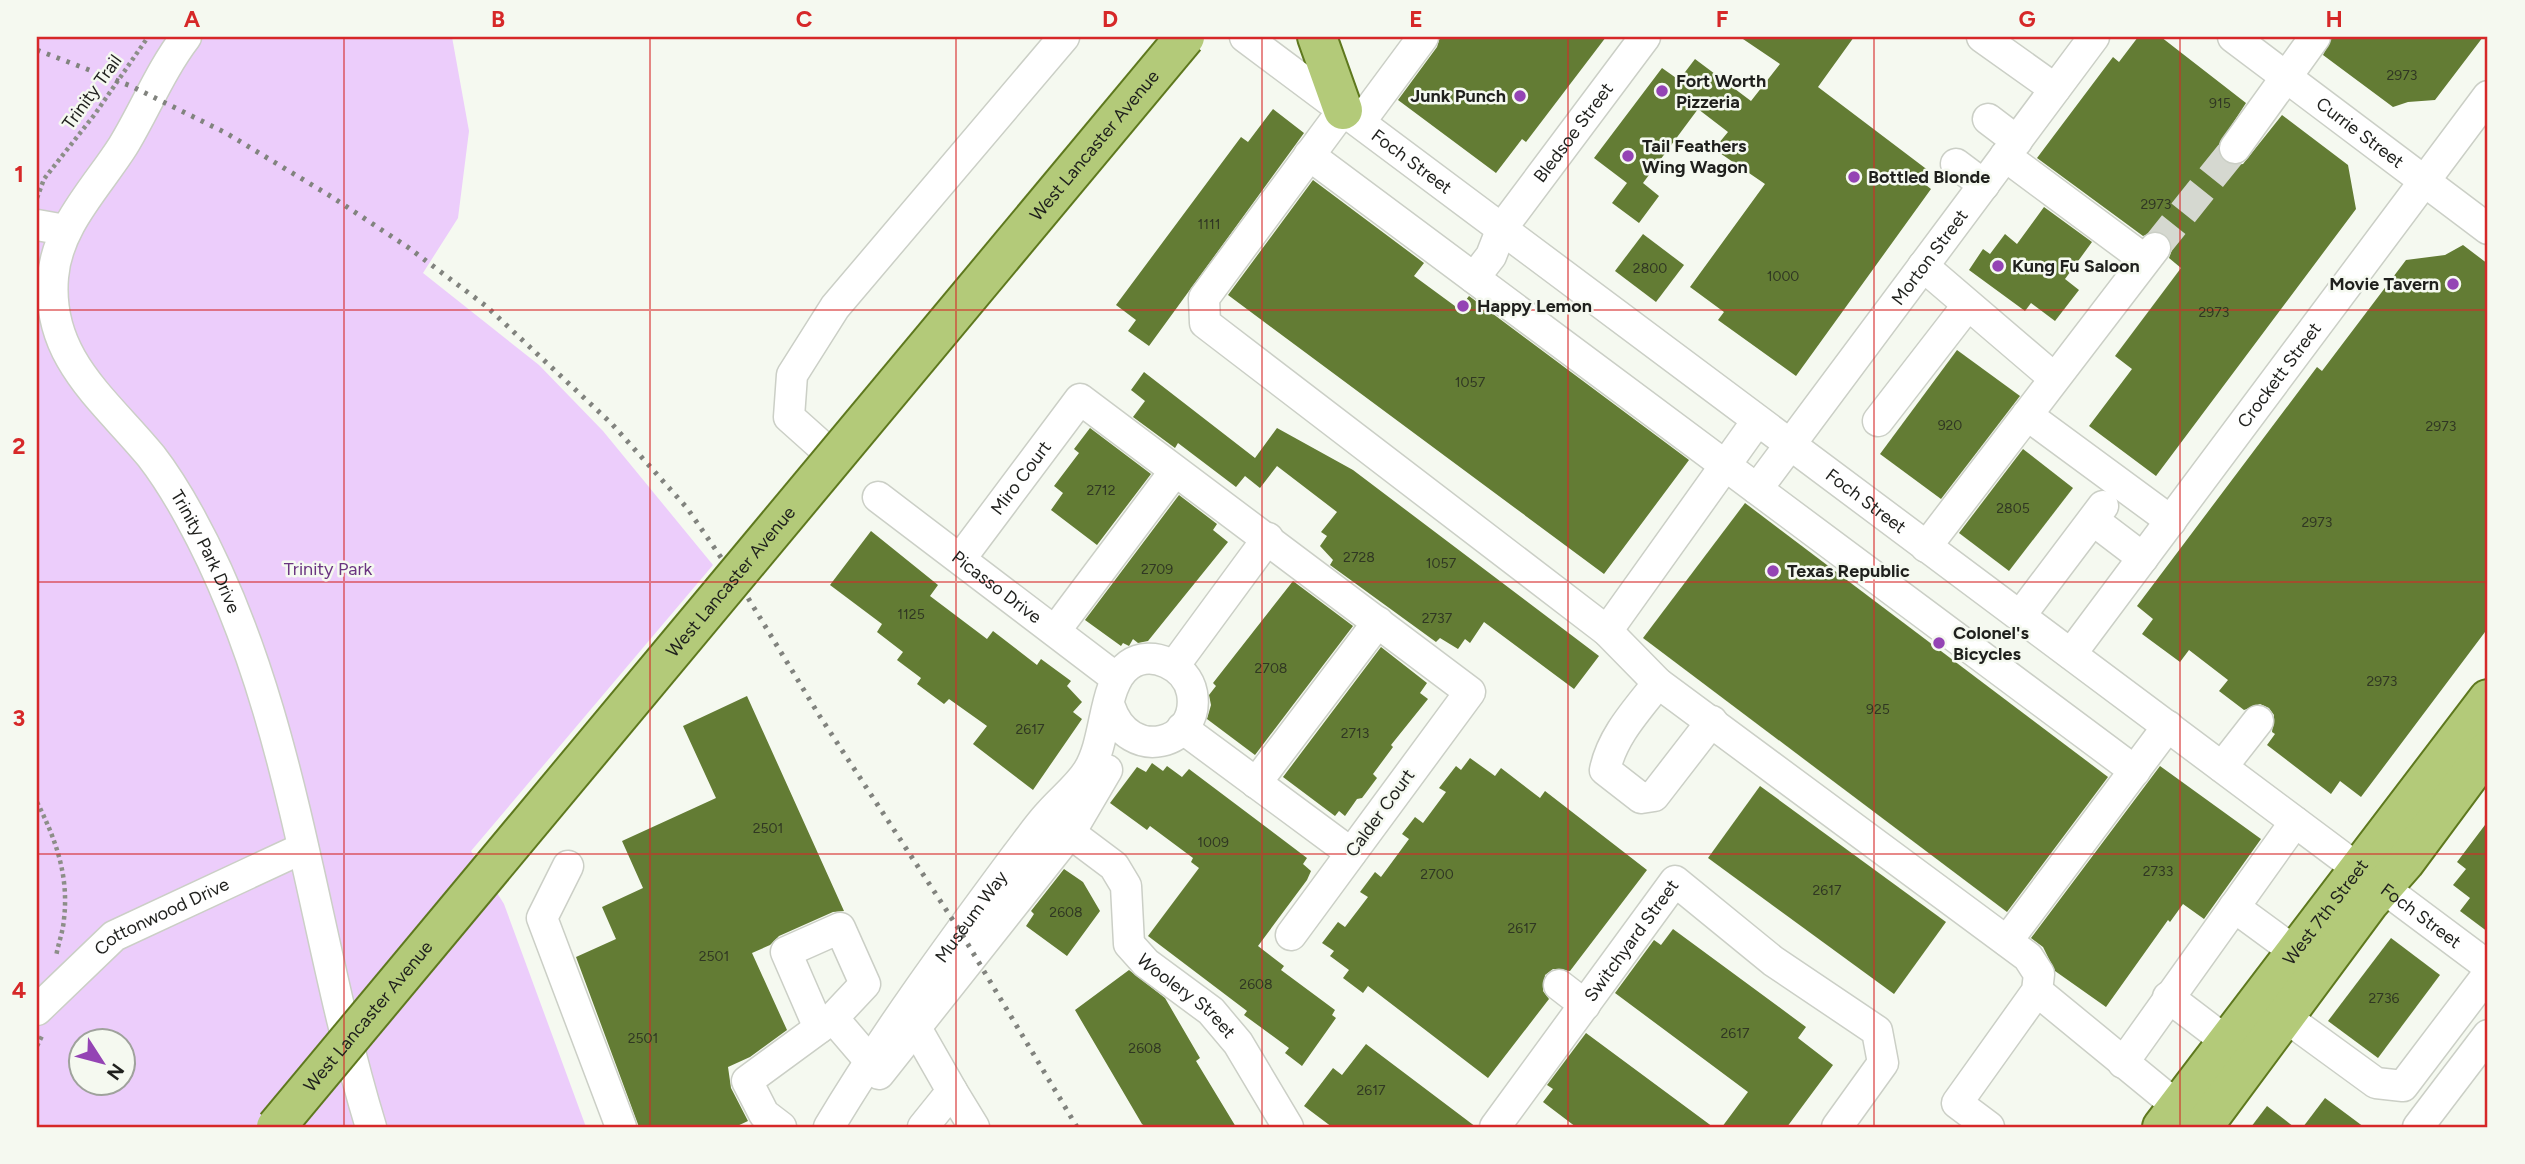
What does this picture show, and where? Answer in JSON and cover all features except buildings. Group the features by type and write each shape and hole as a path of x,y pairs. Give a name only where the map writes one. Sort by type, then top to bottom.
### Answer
{"main road":[{"name":"West Lancaster Avenue","path":"276,1127 1185,37"},
{"path":"1317,37 1352,116"},
{"name":"West 7th Street","path":"2181,1120 2284,1017 2488,699"},
{"name":"West 7th Street","path":"2181,1120 2226,1041 2294,951 2484,766"}],"street":[{"name":"Trinity Park Drive","path":"186,37 167,62 124,144 51,228 56,323 73,366 152,458 196,529 243,630 281,746 371,1127"},
{"path":"836,458 789,417 792,375 835,307 1064,37"},
{"name":"Foch Street","path":"1245,37 2488,967"},
{"path":"1423,37 1352,116 1309,155 1203,298 1205,323 1606,631 1658,683 2028,957 2039,974 2037,991 1957,1103 1989,1127"},
{"name":"Bledsoe Street","path":"1474,278 1491,256 1502,228 1645,37"},
{"path":"1982,37 2055,89"},
{"name":"Morton Street","path":"1757,489 2094,37"},
{"name":"Currie Street","path":"2234,37 2488,229"},
{"path":"2235,148 2315,37"},
{"name":"Crockett Street","path":"2071,654 2171,521 2290,382 2425,181 2488,96"},
{"path":"1926,547 2150,253 2011,148 1988,119"},
{"path":"1309,155 2134,771"},
{"path":"1956,164 1984,185"},
{"path":"1923,266 2054,378"},
{"path":"1878,421 1967,306"},
{"name":"Miro Court","path":"961,558 1080,399 1175,471"},
{"path":"2027,415 2171,521"},
{"path":"1606,631 1756,421"},
{"path":"1055,631 1175,471 1268,538 1378,622 1256,783"},
{"name":"Picasso Drive","path":"878,497 1055,631 1113,693"},
{"path":"2020,617 2098,513 2143,558"},
{"path":"1174,666 1268,538"},
{"name":"Calder Court","path":"1291,934 1470,692 1378,622"},
{"path":"1158,660 1174,666 1186,679 1192,693 1191,710 1182,728 1173,737 1142,741 1123,732 1113,693 1130,664 1158,660"},
{"path":"1658,683 1622,729 1608,755 1605,770 1626,788 1641,798 1654,796 1712,721"},
{"name":"Museum Way","path":"831,1127 869,1060 919,987 1046,817 1087,772 1099,748 1113,693"},
{"path":"2222,767 2258,721"},
{"path":"2007,942 2168,726"},
{"path":"1182,728 1351,853"},
{"name":"Museum Way","path":"831,1127 916,1028 1070,834 1116,755 1142,741"},
{"path":"2123,1063 2295,822"},
{"name":"Woolery Street","path":"1070,834 1114,866 1126,886 1129,944 1146,963 1211,1011 1238,1043 1289,1127"},
{"name":"Cottonwood Drive","path":"43,1003 114,936 303,848"},
{"path":"568,866 542,918 621,1127"},
{"name":"Switchyard Street","path":"1495,1127 1675,881 1773,961 1877,1031 1883,1063 1837,1127"},
{"path":"2234,907 2294,951"},
{"path":"2284,1017 2376,1083 2403,1086 2488,974"},
{"path":"1559,985 1585,1005"},
{"path":"2037,991 2123,1063 2181,1120"},
{"path":"2168,997 2226,1041"},
{"path":"781,1127 764,1114 747,1081 826,1023 869,1060"},
{"path":"916,1028 974,1127"},
{"path":"2426,1124 2488,1035"},
{"path":"923,1127 952,1091"}],"path":[{"name":"Trinity Trail","path":"37,198 44,178 95,114 148,37"},
{"path":"37,802 51,829 64,869 64,919 43,1003 47,1027 37,1045"}],"green space":[{"name":"Trinity Park","path":"37,37 452,37 469,131 458,218 423,273 539,365 603,431 713,565 471,851 504,904 586,1127 37,1127"}],"tunnel":[{"path":"2155,248 2235,148"}],"railway":[{"path":"37,50 131,86 226,133 332,197 409,248 486,306 612,424 687,508 742,588 819,715 960,931 1077,1127"}],"place":[{"name":"Fort Worth Pizzeria","path":"1662,91"},
{"name":"Junk Punch","path":"1520,96"},
{"name":"Tail Feathers Wing Wagon","path":"1628,156"},
{"name":"Bottled Blonde","path":"1854,177"},
{"name":"Kung Fu Saloon","path":"1998,266"},
{"name":"Movie Tavern","path":"2453,284"},
{"name":"Happy Lemon","path":"1463,306"},
{"name":"Texas Republic","path":"1773,571"},
{"name":"Colonel's Bicycles","path":"1939,643"}]}
